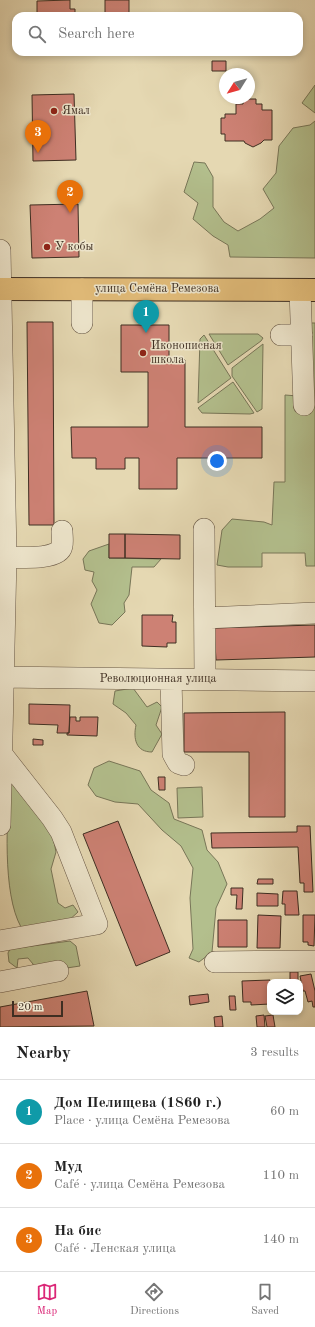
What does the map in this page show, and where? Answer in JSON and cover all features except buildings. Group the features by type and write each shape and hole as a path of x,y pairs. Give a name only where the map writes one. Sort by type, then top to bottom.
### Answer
{"main road":[{"name":"улица Семёна Ремезова","path":"0,288 308,290"}],"street":[{"path":"0,250 2,447 6,557 1,677 0,825"},
{"path":"82,289 82,322"},
{"path":"304,405 302,335 308,290"},
{"path":"281,335 302,335"},
{"path":"204,529 206,618 205,678"},
{"path":"6,557 44,557 55,554 62,547 62,531"},
{"path":"206,618 315,614"},
{"name":"Революционная улица","path":"1,677 171,680 205,678 315,681"},
{"path":"171,680 173,754 178,763 184,765"},
{"path":"0,941 97,924 61,832 52,818 1,753"},
{"path":"215,962 315,961"},
{"path":"0,982 58,971"}],"green space":[{"path":"315,85 315,113 302,103"},
{"path":"315,121 315,258 230,257 228,245 213,236 193,219 198,203 184,192 194,162 205,163 213,177 213,207 224,222 238,231 260,219 274,208 263,189 276,173 279,146 293,128 310,125"},
{"path":"310,323 315,323 315,566 306,566 305,553 262,553 262,567 228,567 217,565 222,530 232,519 264,522 272,525 274,482 285,482 285,395 298,396"},
{"path":"209,334 258,334 263,338 228,365"},
{"path":"204,335 231,378 198,403 200,339"},
{"path":"263,344 262,409 257,412 232,376 232,368"},
{"path":"233,382 254,413 202,413 198,408"},
{"path":"109,544 109,558 161,559 154,567 132,567 129,595 124,603 125,612 112,625 99,623 91,604 97,590 92,581 94,572 85,570 83,559 89,551"},
{"path":"133,688 147,707 157,702 162,707 156,725 162,734 152,752 142,750 139,747 135,735 136,725 126,713 113,704 115,691"},
{"path":"109,761 140,771 151,790 169,803 174,819 202,830 207,850 218,862 227,884 216,908 212,952 199,962 189,958 193,949 190,898 193,868 181,846 162,830 138,804 115,802 96,796 88,785 94,768"},
{"path":"10,777 52,832 56,852 51,869 58,903 65,908 73,905 78,912 67,922 21,927 15,912 8,875 7,854"},
{"path":"202,787 203,817 178,818 177,788"},
{"path":"70,941 76,946 80,966 33,973 33,964 28,958 18,959 17,968 9,962 8,953 10,949"}],"place":[{"name":"Ямал","path":"54,111"},
{"name":"На бис","path":"38,153"},
{"name":"Муд","path":"70,213"},
{"name":"У кобы","path":"47,247"},
{"name":"Дом Пелищева (1860 г.)","path":"146,333"},
{"name":"Иконописная школа","path":"143,353"}]}
